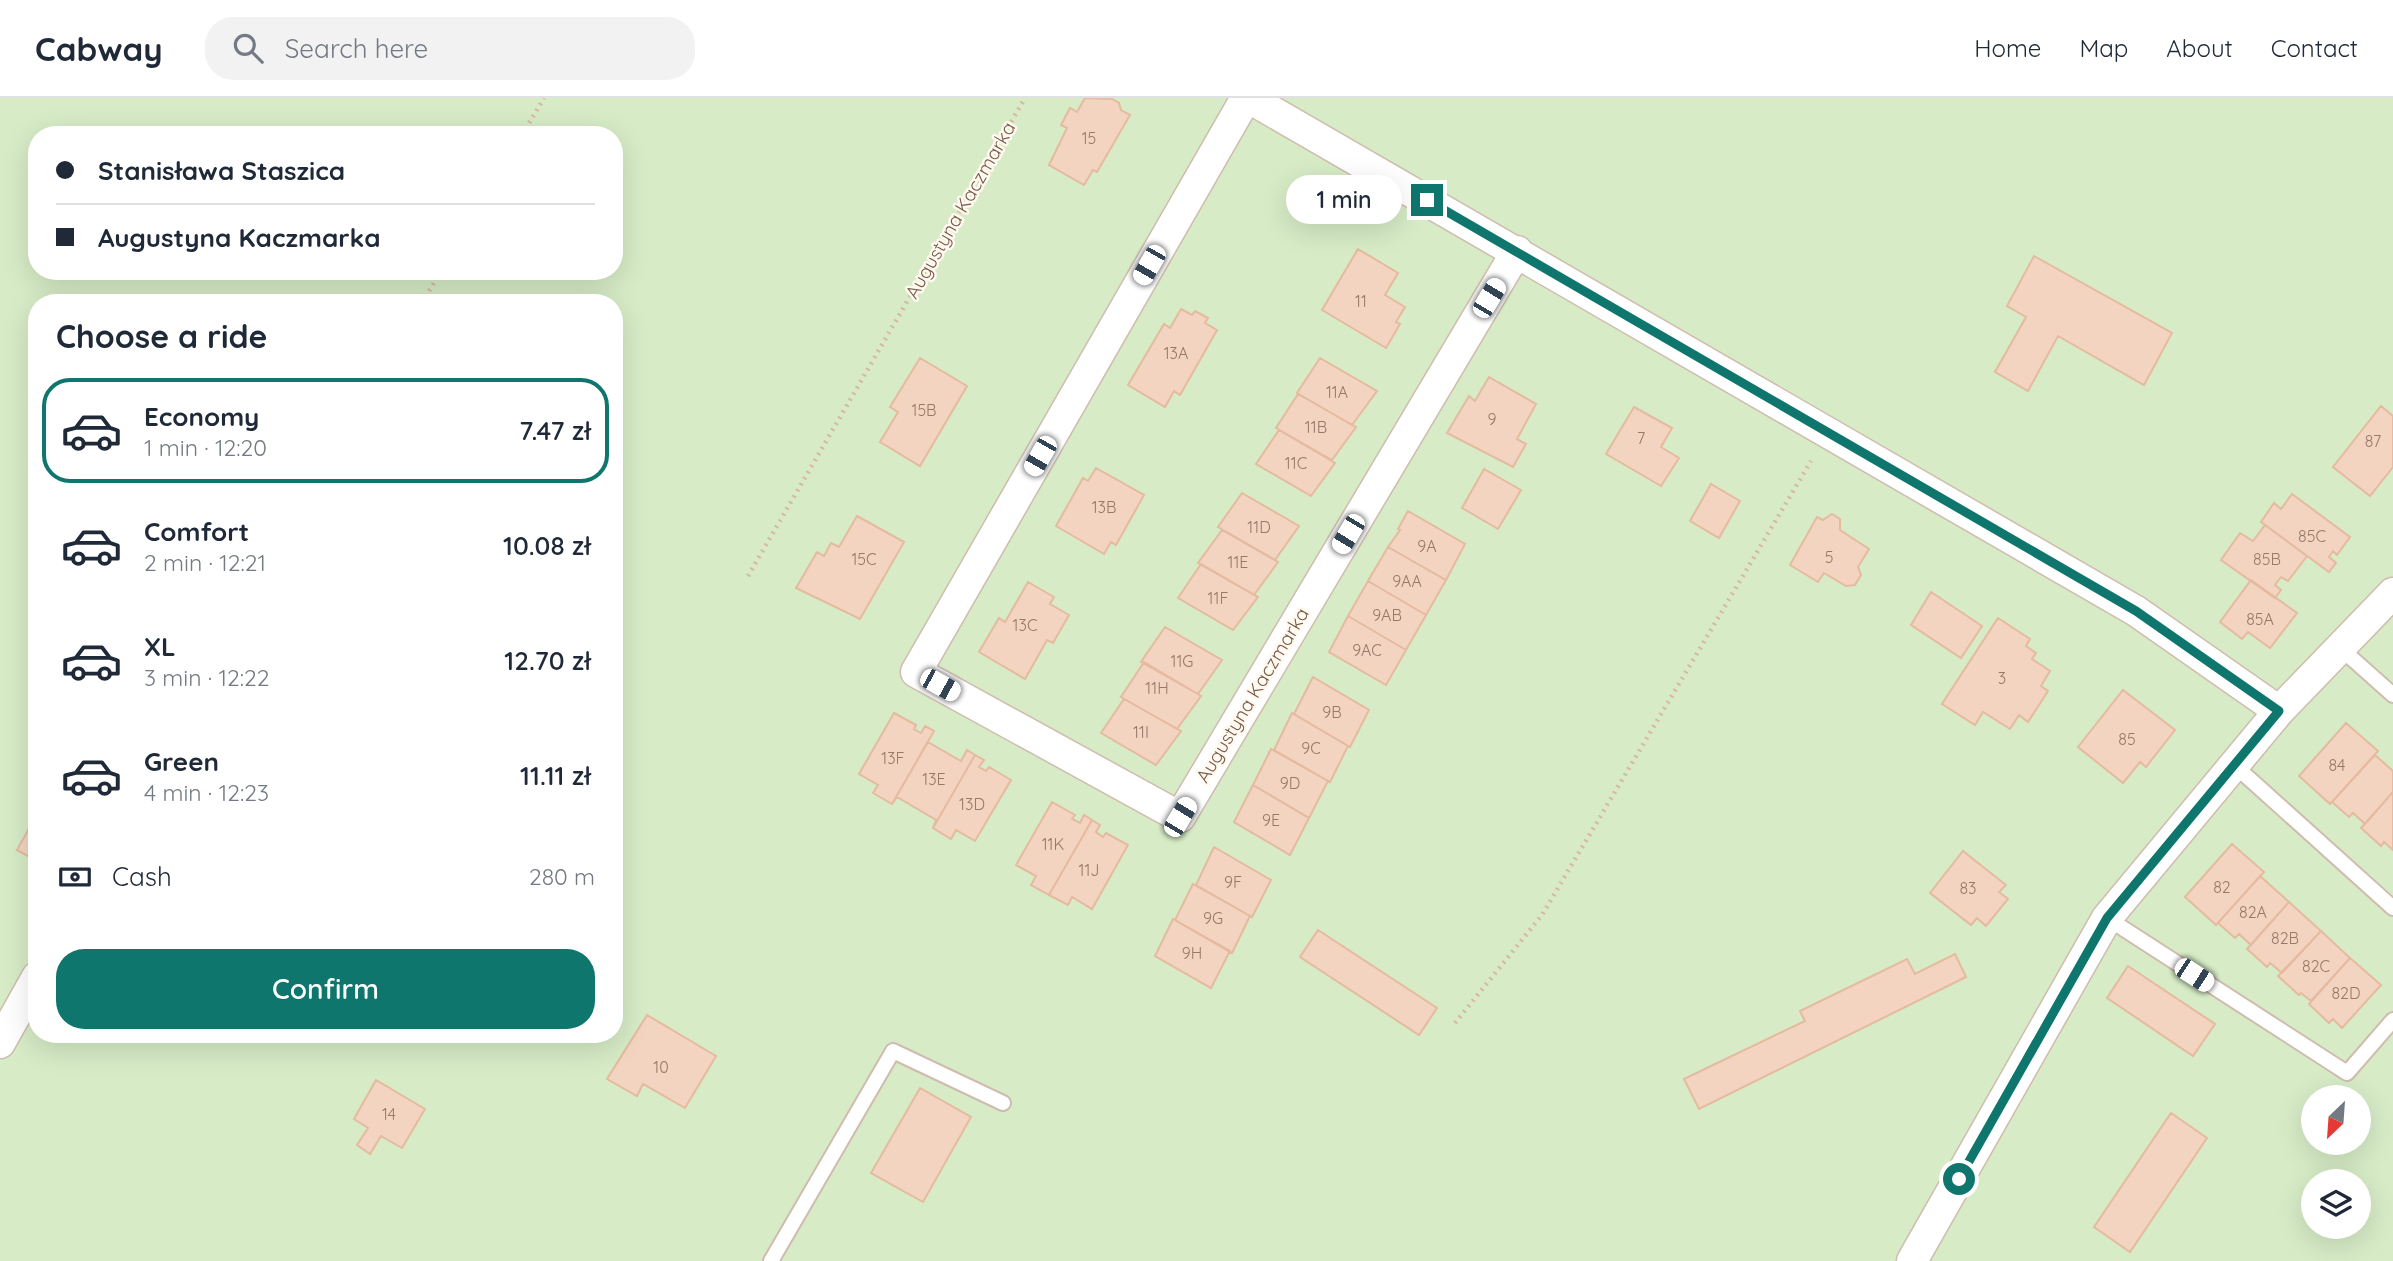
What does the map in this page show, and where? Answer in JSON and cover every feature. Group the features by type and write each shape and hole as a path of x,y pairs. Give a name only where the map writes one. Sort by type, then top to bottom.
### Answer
{"street":[{"name":"Augustyna Kaczmarka","path":"1517,251 1180,817 916,672 1247,98 1517,251 2136,611 2279,711"},
{"path":"1912,1261 2107,918 2279,711 2338,646 2393,593"},
{"path":"0,1043 28,993"}],"lane":[{"path":"2338,646 2393,695"},
{"path":"2233,764 2393,908"},
{"path":"2107,918 2347,1073 2393,1020"},
{"path":"771,1261 893,1051 1003,1103"}],"path":[{"path":"527,126 544,98"},
{"name":"Augustyna Kaczmarka","path":"748,576 1025,98"},
{"path":"1455,1023 1542,915 1828,433"}],"green space":[{"path":"0,98 2393,98 2393,1261 0,1261"}],"building":[{"path":"1085,98 1112,99 1119,103 1121,110 1130,115 1097,172 1093,170 1084,185 1049,165 1067,128 1061,125 1070,108 1077,112"},
{"path":"1358,249 1398,273 1385,295 1405,307 1396,322 1400,324 1386,348 1322,310"},
{"path":"2034,256 2172,333 2144,385 2058,336 2028,391 1995,372 2026,317 2007,306"},
{"path":"1181,309 1192,315 1195,311 1208,318 1205,323 1217,330 1180,395 1174,391 1165,407 1128,385 1164,324 1170,328"},
{"path":"920,358 967,386 920,466 880,442 898,412 890,407"},
{"path":"1320,358 1377,391 1352,425 1297,393"},
{"path":"1489,377 1536,404 1517,439 1526,444 1513,467 1447,433 1469,396 1475,401"},
{"path":"1298,394 1356,427 1332,460 1276,428"},
{"path":"2381,406 2393,416 2393,467 2370,496 2333,467"},
{"path":"1634,407 1672,428 1661,447 1679,458 1661,486 1606,454"},
{"path":"1279,430 1335,463 1311,496 1256,464"},
{"path":"1096,468 1144,495 1116,545 1111,542 1104,554 1056,526 1083,478 1088,481"},
{"path":"1484,469 1521,490 1498,529 1462,508"},
{"path":"1711,484 1740,501 1719,538 1690,521"},
{"path":"1242,493 1299,526 1275,560 1218,527"},
{"path":"2292,494 2350,537 2337,555 2333,551 2329,557 2336,563 2329,572 2261,522 2274,503 2281,509"},
{"path":"1408,511 1465,544 1446,580 1388,547 1400,530 1398,529"},
{"path":"1832,514 1840,519 1840,530 1869,549 1858,567 1861,575 1855,585 1846,586 1824,573 1818,582 1790,565 1817,517 1823,520"},
{"path":"857,516 904,542 860,619 796,588 817,552 824,556 831,543 839,547"},
{"path":"2265,525 2307,556 2288,581 2281,577 2275,585 2281,590 2275,598 2221,560 2240,533 2253,541"},
{"path":"1222,530 1278,562 1254,595 1198,563"},
{"path":"1388,547 1446,580 1426,615 1368,581"},
{"path":"1201,564 1258,597 1233,630 1178,598"},
{"path":"2251,580 2297,613 2270,648 2248,632 2242,639 2220,622"},
{"path":"1368,581 1426,615 1406,650 1348,616"},
{"path":"1028,582 1054,597 1050,604 1069,615 1053,643 1047,640 1025,679 979,652 999,618 1005,622"},
{"path":"1931,592 1982,626 1961,658 1911,625"},
{"path":"1348,616 1406,650 1386,685 1329,652"},
{"path":"1998,618 2030,639 2026,646 2036,653 2032,659 2050,671 2041,686 2048,691 2028,722 2019,715 2010,729 1983,712 1975,725 1942,704"},
{"path":"1165,627 1222,660 1198,694 1141,662"},
{"path":"1144,662 1201,696 1177,729 1121,697"},
{"path":"1313,677 1369,710 1350,747 1294,714"},
{"path":"2123,690 2175,730 2146,767 2140,762 2123,783 2078,747"},
{"path":"1124,699 1181,731 1156,765 1101,733"},
{"path":"894,713 916,725 914,729 921,733 925,726 934,731 892,804 873,793 878,785 859,774"},
{"path":"1292,713 1348,746 1330,782 1274,750"},
{"path":"2346,723 2378,751 2330,804 2299,776"},
{"path":"928,742 961,761 967,750 975,755 933,828 936,820 897,797 892,804"},
{"path":"1271,749 1328,781 1309,818 1253,785"},
{"path":"975,755 984,760 979,767 986,771 989,767 1011,780 975,841 956,830 951,839 933,828"},
{"path":"2375,755 2393,771 2393,792 2365,824 2353,813 2349,817 2332,802"},
{"path":"1253,785 1309,818 1290,855 1234,822"},
{"path":"2393,792 2393,850 2384,842 2381,846 2361,828"},
{"path":"1052,802 1075,815 1072,819 1080,823 1084,815 1092,820 1049,895 1031,885 1036,876 1016,865"},
{"path":"1092,820 1100,825 1096,832 1103,837 1106,833 1128,845 1092,909 1072,897 1068,905 1049,895"},
{"path":"28,830 28,856 17,850"},
{"path":"2232,844 2264,872 2216,925 2185,897"},
{"path":"1214,847 1271,880 1252,917 1196,885"},
{"path":"1963,851 2006,885 1999,892 2008,899 1986,926 1977,918 1971,925 1930,893"},
{"path":"2260,876 2289,902 2251,945 2239,934 2235,938 2218,923"},
{"path":"1193,884 1250,916 1232,953 1175,920"},
{"path":"2289,902 2321,931 2282,973 2270,963 2267,967 2247,949"},
{"path":"1173,919 1230,951 1211,988 1155,956"},
{"path":"1318,930 1437,1008 1419,1035 1300,957"},
{"path":"2321,931 2350,958 2311,1001 2301,993 2299,995 2278,976"},
{"path":"1955,954 1966,977 1699,1109 1684,1079 1805,1021 1800,1011 1907,959 1915,974"},
{"path":"2350,958 2381,985 2342,1028 2333,1019 2329,1023 2309,1004"},
{"path":"2128,966 2215,1024 2193,1056 2107,998"},
{"path":"647,1015 716,1056 685,1108 643,1084 637,1096 607,1079"},
{"path":"376,1080 425,1109 402,1148 381,1136 370,1154 357,1145 368,1128 354,1119"},
{"path":"920,1088 971,1117 923,1202 871,1173"},
{"path":"2171,1113 2207,1138 2130,1252 2094,1227"}],"route":[{"path":"1427,200 2136,611 2279,711 2107,918 1959,1179"}]}
